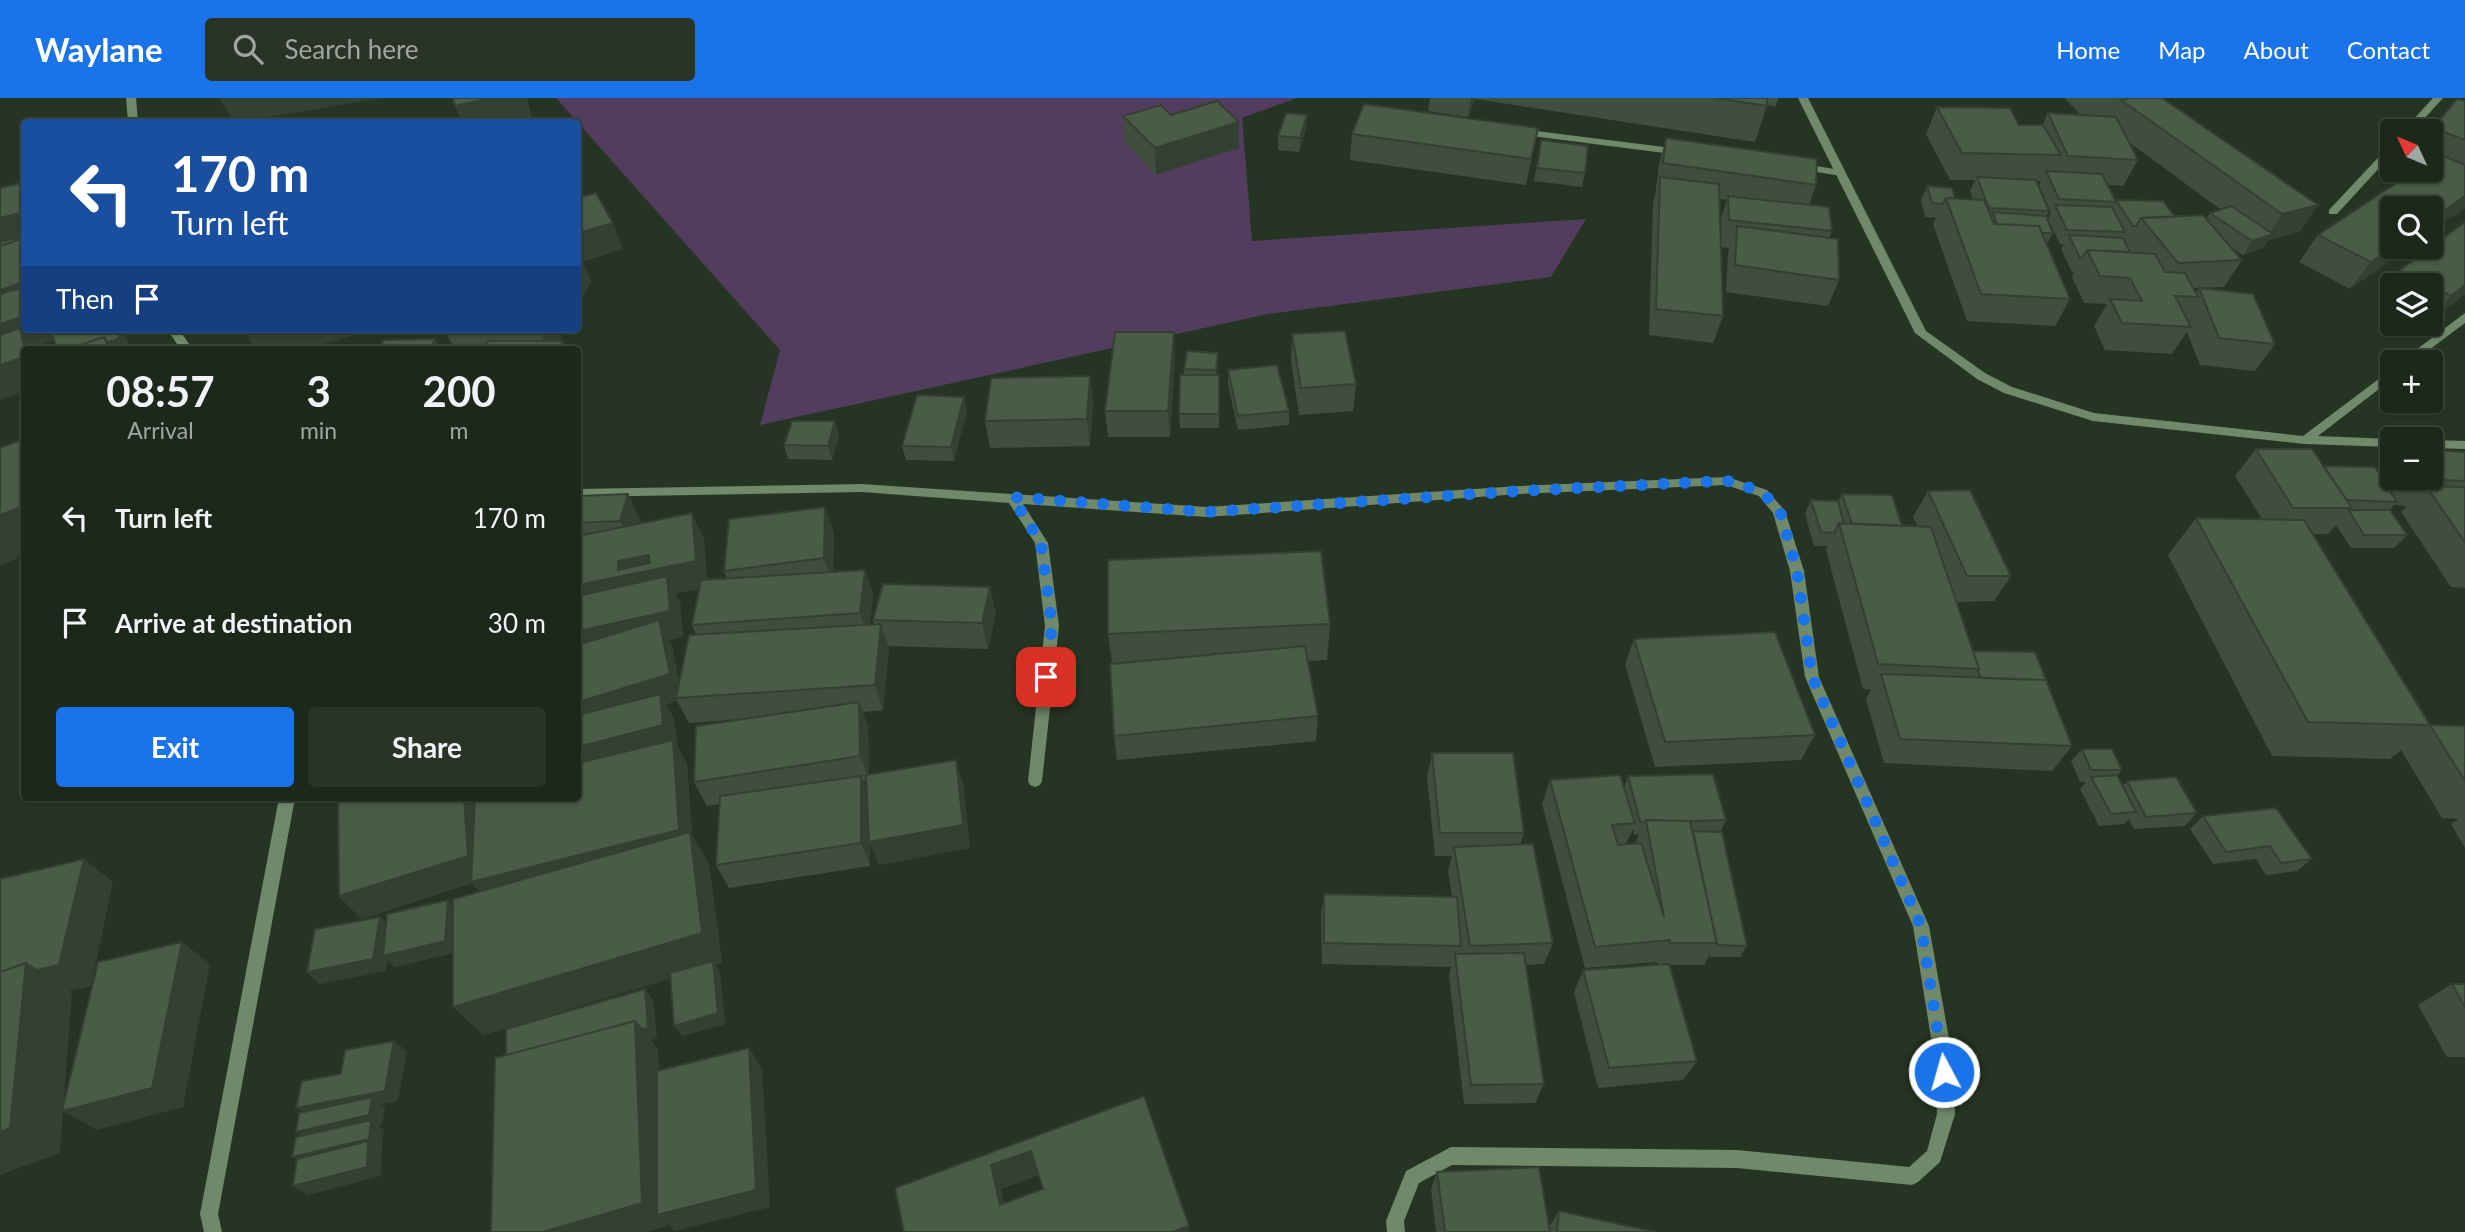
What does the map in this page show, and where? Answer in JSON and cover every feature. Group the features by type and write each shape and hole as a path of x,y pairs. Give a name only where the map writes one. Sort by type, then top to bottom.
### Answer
{"street":[{"path":"131,98 133,119"},
{"path":"1803,98 1922,333 1981,376 2008,390 2093,417 2305,440 2380,443"},
{"path":"2418,119 2438,98"},
{"path":"1507,131 1698,154"},
{"path":"2333,212 2380,161"},
{"path":"1779,164 1841,173"},
{"path":"2422,350 2465,317"},
{"path":"2305,440 2380,382"},
{"path":"2443,444 2465,445"},
{"path":"581,494 862,488 1207,512 1519,491 1727,481 1763,493 1780,511 1797,571 1812,677 1921,926 1942,1050 1946,1114 1934,1156 1912,1176 1737,1159 1451,1156 1412,1177 1395,1221 1396,1232"},
{"path":"1012,497 1041,543 1052,626 1035,781"},
{"path":"213,1232 209,1214 285,801"}],"shaded area":[{"path":"556,98 1297,98 1242,118 1252,241 1586,219 1551,277 1268,314 760,425 780,350 581,126 581,119 575,119"}],"building":[{"path":"453,98 491,98 455,106"},
{"path":"1716,98 1767,98 1767,106"},
{"path":"2162,98 2318,205 2282,214 2121,100"},
{"path":"2457,99 2465,101 2465,140 2443,132 2443,119 2440,119"},
{"path":"1217,101 1239,122 1155,148 1123,116 1161,105 1171,115"},
{"path":"1364,104 1538,128 1531,159 1352,134"},
{"path":"1937,107 2010,108 2019,125 2043,125 2061,155 1962,153"},
{"path":"1286,113 1307,115 1300,138 1278,136"},
{"path":"2048,113 2116,117 2138,160 2068,156"},
{"path":"1666,138 1817,159 1816,185 1663,163"},
{"path":"1541,140 1588,146 1585,173 1537,168"},
{"path":"2443,156 2465,165 2465,196 2443,212 2443,196 2380,196 2380,256 2371,262 2318,235 2398,182 2443,182"},
{"path":"2046,171 2102,174 2116,202 2059,199"},
{"path":"1660,177 1719,184 1723,316 1656,309"},
{"path":"1977,177 2036,180 2049,211 1989,208"},
{"path":"21,183 21,213 0,218 0,188"},
{"path":"1927,186 1952,188 1955,198 1946,198 1943,204 1932,203"},
{"path":"596,193 613,223 581,232 581,197"},
{"path":"1728,196 1829,207 1832,231 1729,220"},
{"path":"1946,198 1984,200 1994,224 2039,226 2070,299 1981,294"},
{"path":"2116,200 2163,201 2175,217 2141,218 2136,226 2133,226"},
{"path":"2055,205 2112,207 2125,232 2067,230"},
{"path":"2231,206 2273,234 2252,241 2210,213"},
{"path":"1993,212 2046,216 2053,233 2042,233 2039,226 1997,224"},
{"path":"2203,215 2242,260 2178,263 2141,218"},
{"path":"2465,222 2465,285 2451,296 2443,292 2443,273 2406,273 2400,270 2415,259 2443,259 2443,238"},
{"path":"1737,226 1838,239 1839,280 1735,265"},
{"path":"2069,235 2123,238 2130,252 2087,250 2080,258"},
{"path":"21,237 0,246 0,242"},
{"path":"21,239 21,283 0,290 0,246"},
{"path":"2087,250 2155,254 2165,272 2185,273 2198,297 2175,296 2191,327 2122,323 2110,299 2142,301 2130,278 2100,276"},
{"path":"21,288 21,317 0,324 0,294"},
{"path":"2199,288 2253,294 2275,344 2219,338"},
{"path":"20,328 24,346 21,346 21,358 0,365 0,335"},
{"path":"1345,331 1356,384 1301,388 1292,334"},
{"path":"1115,332 1174,332 1168,411 1105,411"},
{"path":"118,333 120,338 108,342 104,337 78,346 56,346 52,334"},
{"path":"104,337 107,346 78,346"},
{"path":"435,339 432,346 380,346 384,340"},
{"path":"488,341 563,341 561,346 485,346"},
{"path":"1187,351 1218,353 1216,370 1184,369"},
{"path":"1277,365 1289,411 1238,416 1228,370"},
{"path":"1180,375 1219,375 1219,414 1179,414"},
{"path":"1090,376 1087,419 985,421 991,378"},
{"path":"917,395 964,397 951,447 902,446"},
{"path":"792,421 835,421 828,446 784,445"},
{"path":"21,440 21,507 0,515 0,448"},
{"path":"2256,449 2312,449 2352,508 2293,508"},
{"path":"2443,451 2465,452 2465,481 2443,480"},
{"path":"2323,466 2375,467 2380,475 2380,490 2389,490 2397,502 2347,500"},
{"path":"2443,486 2465,487 2465,542 2429,490 2443,490"},
{"path":"1970,490 2011,576 1967,576 1928,491"},
{"path":"628,494 620,521 581,523 581,496"},
{"path":"1842,494 1892,495 1902,526 1852,524"},
{"path":"1811,500 1838,501 1844,524 1839,523 1834,533 1821,532"},
{"path":"825,507 824,558 724,571 729,519"},
{"path":"2350,510 2390,510 2407,535 2364,535"},
{"path":"692,513 696,561 581,584 581,535","holes":["649,555 650,563 618,570 618,561"]},
{"path":"2196,518 2304,520 2430,725 2308,722"},
{"path":"1839,523 1931,527 1979,669 1878,664"},
{"path":"1321,551 1330,624 1108,634 1108,560"},
{"path":"865,570 860,613 692,625 701,580"},
{"path":"667,576 670,611 581,630 581,595"},
{"path":"883,584 990,587 982,623 873,620"},
{"path":"659,620 670,674 581,701 581,644"},
{"path":"881,624 875,685 676,698 689,635"},
{"path":"1775,632 1815,735 1665,742 1634,639"},
{"path":"1305,646 1318,716 1114,736 1110,664"},
{"path":"1973,651 2035,652 2046,680 1981,678"},
{"path":"1881,674 2046,680 2072,746 1900,739"},
{"path":"660,694 663,725 581,746 581,714"},
{"path":"859,702 860,756 694,782 696,726"},
{"path":"2430,725 2465,726 2465,781"},
{"path":"673,740 679,830 471,882 475,801 581,801 581,762"},
{"path":"2082,749 2112,749 2122,770 2091,770"},
{"path":"1432,753 1513,753 1524,833 1440,833"},
{"path":"956,760 963,825 869,842 866,775"},
{"path":"1713,774 1726,820 1640,822 1628,776"},
{"path":"1620,775 1635,823 1612,825 1618,845 1641,843 1664,917 1646,820 1690,821 1717,943 1670,943 1670,940 1595,947 1550,780"},
{"path":"2117,775 2136,812 2111,814 2091,777"},
{"path":"861,776 861,843 716,865 720,796"},
{"path":"2176,777 2197,813 2146,817 2127,781"},
{"path":"338,801 464,801 468,856 339,896"},
{"path":"2276,808 2312,859 2281,863 2270,846 2226,852 2203,816"},
{"path":"1693,831 1722,832 1747,946 1717,945"},
{"path":"690,832 702,933 453,1007 453,899"},
{"path":"1533,844 1553,943 1470,946 1454,847"},
{"path":"84,859 59,965 37,970 26,963 0,972 0,879"},
{"path":"1324,894 1457,897 1461,946 1324,943"},
{"path":"448,900 445,941 383,956 387,914"},
{"path":"380,917 373,959 307,972 315,929"},
{"path":"182,942 152,1088 62,1111 98,962"},
{"path":"1524,953 1544,1084 1471,1085 1455,954"},
{"path":"713,961 718,1013 674,1026 670,973"},
{"path":"26,963 10,1128 0,1132 0,972"},
{"path":"1669,964 1697,1061 1609,1068 1583,970"},
{"path":"2452,984 2465,984 2465,1007"},
{"path":"645,989 648,1028 642,1029 635,1021 506,1055 506,1029"},
{"path":"635,1021 642,1203 543,1232 491,1232 495,1058"},
{"path":"394,1041 385,1091 296,1108 302,1081 341,1074 345,1050"},
{"path":"749,1048 756,1190 657,1215 657,1071"},
{"path":"1144,1096 1189,1226 1173,1232 904,1232 895,1188","holes":["1031,1151 1043,1189 1000,1205 991,1165"]},
{"path":"372,1097 369,1115 296,1132 299,1113"},
{"path":"371,1120 369,1139 292,1157 296,1137"},
{"path":"368,1141 367,1167 293,1186 297,1159"},
{"path":"1539,1167 1550,1232 1445,1232 1437,1172"},
{"path":"1559,1211 1656,1232 1557,1232"}],"route":[{"path":"1046,677 1052,626 1041,543 1012,497 1207,512 1519,491 1727,481 1763,493 1780,511 1797,571 1812,677 1921,926 1944,1072"}]}
